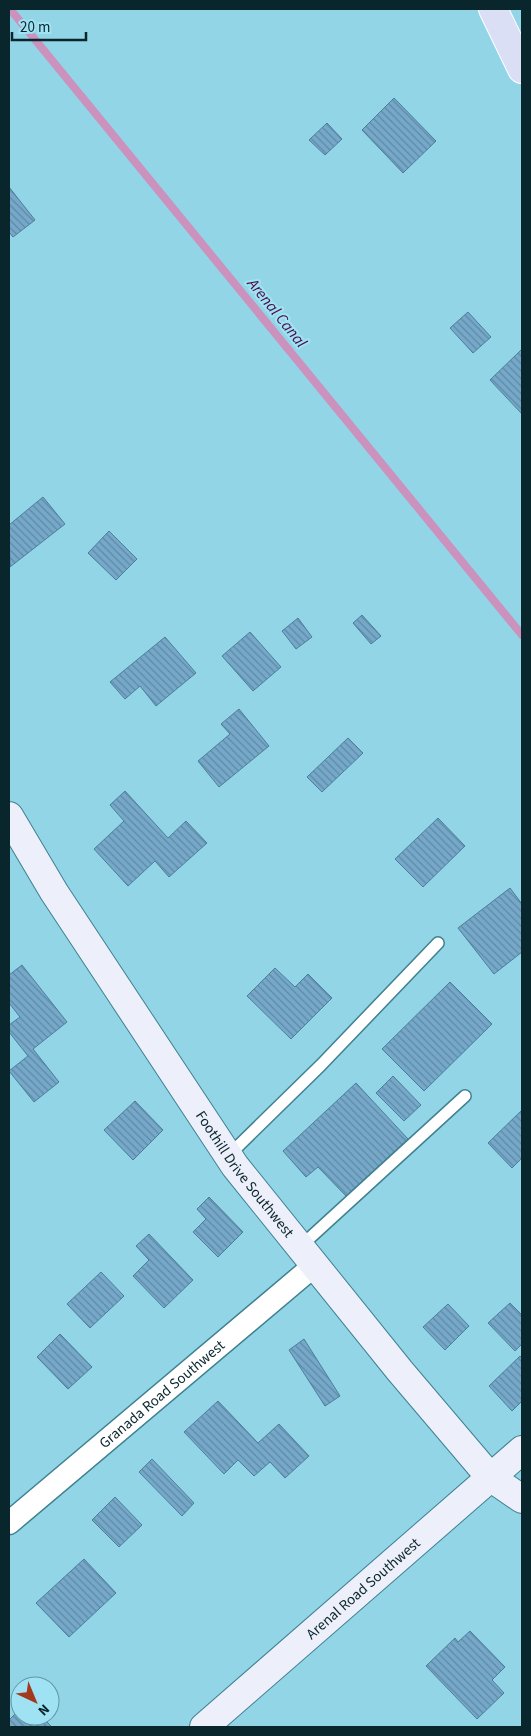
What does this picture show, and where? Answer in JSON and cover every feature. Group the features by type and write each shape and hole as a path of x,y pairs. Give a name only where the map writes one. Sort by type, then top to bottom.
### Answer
{"main road":[{"path":"493,9 522,69"}],"street":[{"name":"Foothill Drive Southwest","path":"9,816 48,883 228,1156 400,1371 490,1477 522,1499"},
{"name":"Granada Road Southwest","path":"9,1523 308,1255"},
{"name":"Arenal Road Southwest","path":"204,1727 522,1450"}],"lane":[{"path":"228,1156 321,1065 438,943"},
{"path":"308,1255 465,1096"}],"building":[{"path":"394,98 436,141 403,173 362,130"},
{"path":"327,123 342,139 325,155 309,140"},
{"path":"9,187 35,220 13,237 9,232"},
{"path":"468,312 491,337 473,353 450,328"},
{"path":"522,351 522,414 490,380"},
{"path":"43,497 65,524 10,567 9,525"},
{"path":"109,531 137,559 116,580 88,553"},
{"path":"362,615 381,636 371,644 353,623"},
{"path":"298,618 312,637 296,649 282,631"},
{"path":"250,632 281,667 253,691 222,656"},
{"path":"165,637 196,673 156,706 140,686 125,699 110,682"},
{"path":"239,709 269,746 219,787 198,761 230,734 221,724"},
{"path":"348,738 363,753 322,792 307,777"},
{"path":"125,791 168,838 186,821 207,843 169,877 155,861 128,886 94,849 124,821 110,805"},
{"path":"438,818 465,846 423,887 395,859"},
{"path":"510,888 522,904 522,952 494,974 458,928"},
{"path":"22,965 67,1022 33,1049 59,1082 34,1102 9,1071 28,1056 9,1032 9,1025 20,1017 9,1003 9,975"},
{"path":"275,968 295,987 308,974 332,998 291,1039 247,996"},
{"path":"450,982 492,1024 424,1091 382,1049"},
{"path":"393,1076 421,1105 404,1121 376,1093"},
{"path":"356,1083 408,1139 346,1196 318,1167 306,1177 283,1151"},
{"path":"135,1101 163,1130 133,1160 104,1130"},
{"path":"522,1110 522,1158 512,1168 488,1143"},
{"path":"209,1197 243,1232 218,1257 193,1232 206,1219 197,1209"},
{"path":"149,1234 193,1280 164,1308 133,1276 149,1260 136,1246"},
{"path":"101,1272 124,1296 90,1328 67,1304"},
{"path":"510,1303 522,1315 522,1344 515,1351 488,1323"},
{"path":"448,1304 469,1326 445,1350 423,1327"},
{"path":"60,1334 92,1367 68,1389 37,1357"},
{"path":"304,1339 340,1396 325,1406 289,1350"},
{"path":"520,1356 522,1358 522,1401 512,1411 489,1386"},
{"path":"218,1401 258,1443 279,1424 309,1456 285,1478 270,1462 254,1476 238,1460 224,1474 184,1432"},
{"path":"152,1459 194,1503 182,1516 139,1472"},
{"path":"115,1497 142,1525 119,1547 92,1520"},
{"path":"84,1559 116,1593 69,1637 36,1603"},
{"path":"470,1631 505,1667 492,1680 504,1693 477,1719 426,1666 455,1638 458,1642"},
{"path":"9,1720 10,1726 52,1727 9,1727"}],"waterway":[{"name":"Arenal Canal","path":"10,9 522,635"}]}
